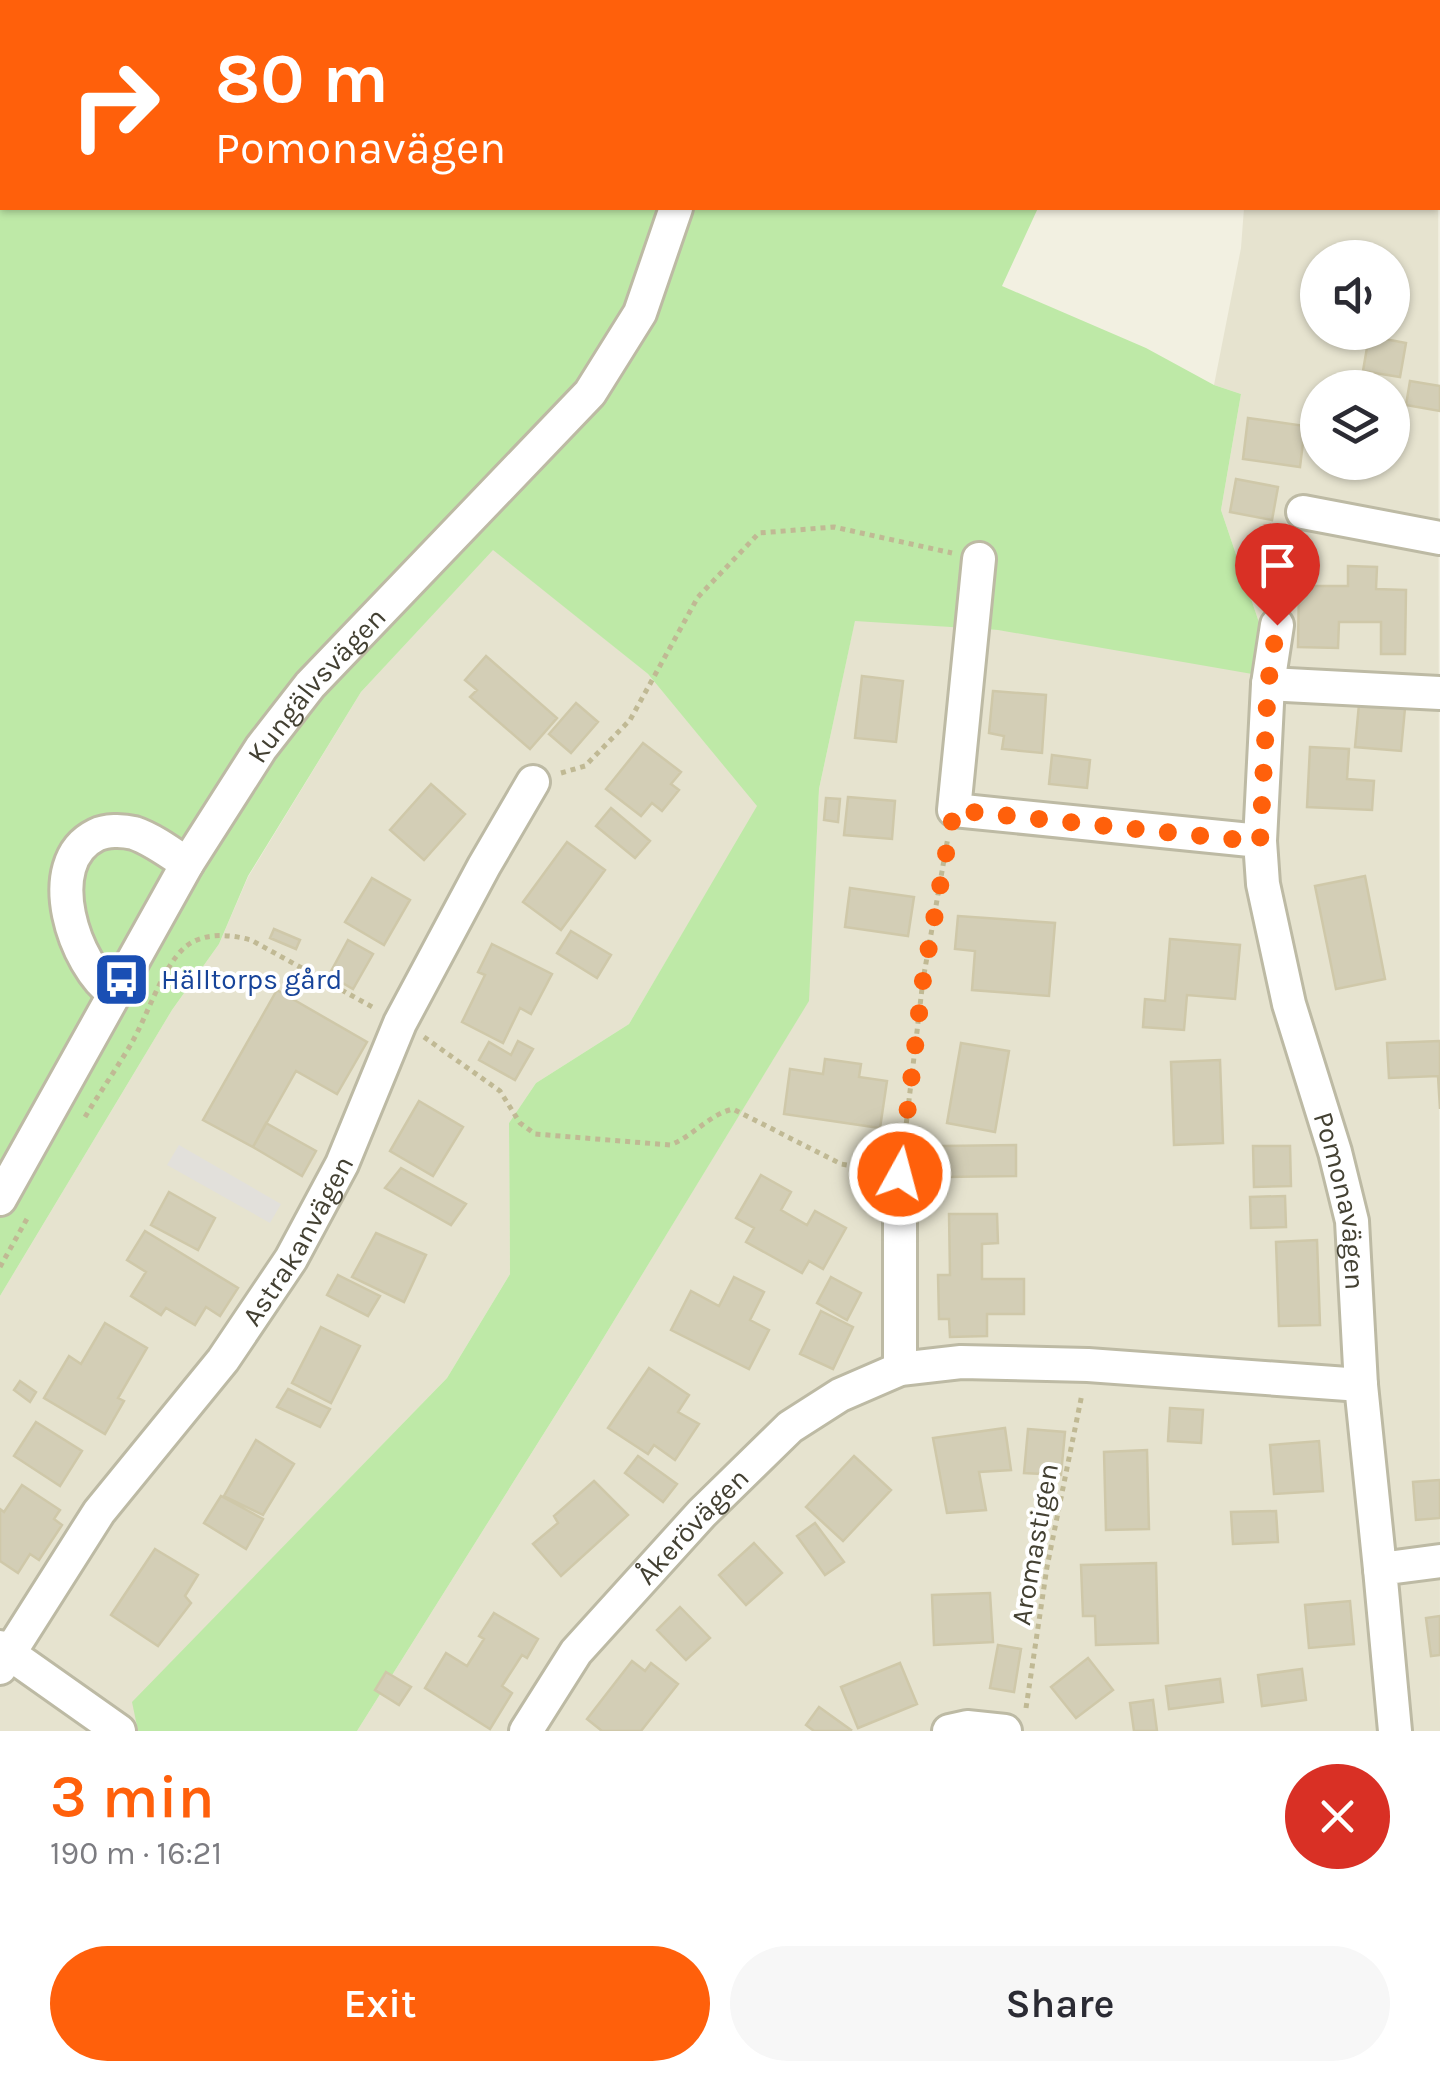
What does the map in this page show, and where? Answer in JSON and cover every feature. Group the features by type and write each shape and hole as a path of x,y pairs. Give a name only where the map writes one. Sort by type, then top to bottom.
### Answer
{"street":[{"name":"Kungälvsvägen","path":"0,1199 187,864 261,748 310,685 590,393 640,313 675,210"},
{"path":"1303,512 1440,538"},
{"path":"979,559 954,810 1260,842"},
{"name":"Pomonavägen","path":"1277,625 1268,684 1260,842 1264,884 1289,1004 1336,1152 1352,1221 1361,1385 1395,1731"},
{"path":"1268,684 1440,692"},
{"name":"Astrakanvägen","path":"4,1656 98,1512 223,1360 290,1259 342,1164 400,1023 533,782"},
{"path":"114,993 99,983 71,921 64,889 68,864 83,842 104,831 133,833 187,864"},
{"path":"900,1174 900,1369"},
{"name":"Åkerövägen","path":"526,1731 576,1652 702,1514 790,1428 840,1394 900,1369 960,1362 1088,1364 1361,1385"},
{"path":"1380,1569 1440,1561"},
{"path":"4,1656 120,1731"},
{"path":"949,1731 1015,1722"}],"path":[{"path":"533,782 585,766 630,720 698,597 759,533 834,527 979,559"},
{"path":"900,1174 923,980 954,810"},
{"name":"Aromastigen","path":"1015,1722 1088,1364"}],"shaded area":[{"path":"1244,210 1438,210 1440,1731 357,1731 808,1002 819,789 855,620 998,630 1265,640 1221,510 1241,394 1214,385 1241,248"},
{"path":"493,549 648,674 758,806 629,1024 536,1083 509,1123 510,1274 447,1378 133,1702 138,1731 0,1731 0,1296 172,1010 219,944 248,877 361,692"},
{"path":"179,1145 281,1204 270,1223 167,1165"}],"green space":[{"path":"0,210 1037,210 1002,286 1241,394 1221,510 1265,640 1258,675 998,630 855,621 819,789 809,1001 357,1731 138,1731 132,1702 447,1378 510,1274 509,1123 536,1083 629,1024 757,806 648,674 493,550 361,692 248,876 219,944 172,1010 0,1296"}],"building":[{"path":"1367,350 1405,350 1401,370 1363,370"},
{"path":"1410,381 1440,386 1440,411 1410,406"},
{"path":"1248,418 1300,425 1300,467 1243,459"},
{"path":"1236,479 1278,487 1272,520 1230,512"},
{"path":"1348,566 1377,567 1376,589 1406,590 1405,654 1381,654 1381,622 1339,622 1338,648 1298,647 1299,586 1348,586"},
{"path":"486,656 557,718 530,749 470,697 477,690 465,680"},
{"path":"862,676 903,681 896,742 855,738"},
{"path":"993,691 1046,695 1042,753 1002,749 1004,736 989,733"},
{"path":"576,703 598,722 571,753 549,734"},
{"path":"1359,704 1405,708 1401,751 1355,747"},
{"path":"643,743 681,772 671,784 679,790 662,811 652,803 641,816 606,789"},
{"path":"1310,747 1349,749 1347,779 1374,781 1372,810 1307,807"},
{"path":"1052,755 1090,760 1087,788 1049,784"},
{"path":"431,784 465,814 424,860 390,830"},
{"path":"848,797 895,801 892,839 844,835"},
{"path":"826,798 840,799 838,822 824,820"},
{"path":"611,808 650,841 635,858 596,826"},
{"path":"567,842 605,870 561,930 523,902"},
{"path":"1365,876 1385,979 1336,989 1315,886"},
{"path":"372,878 410,900 384,945 345,922"},
{"path":"850,888 914,897 908,936 845,927"},
{"path":"958,916 1055,923 1049,996 972,990 975,951 955,949"},
{"path":"274,929 300,940 296,949 270,938"},
{"path":"571,931 611,955 597,978 557,953"},
{"path":"1170,939 1240,945 1235,999 1187,995 1184,1030 1143,1027 1145,999 1165,1001"},
{"path":"348,940 373,954 353,989 329,975"},
{"path":"492,944 552,974 531,1014 520,1008 503,1043 462,1022 485,975 478,972"},
{"path":"277,990 367,1042 337,1094 296,1071 253,1147 203,1120"},
{"path":"518,1041 533,1049 515,1080 479,1060 489,1042 511,1055"},
{"path":"1440,1041 1440,1109 1438,1076 1389,1078 1387,1043"},
{"path":"961,1043 1009,1051 995,1132 947,1123"},
{"path":"825,1059 861,1064 859,1077 887,1081 880,1128 784,1114 790,1069 823,1074"},
{"path":"1220,1060 1223,1143 1174,1145 1171,1062"},
{"path":"419,1101 463,1127 433,1176 390,1151"},
{"path":"266,1123 316,1151 302,1176 253,1147"},
{"path":"1016,1145 1016,1176 943,1177 943,1146"},
{"path":"1253,1146 1290,1146 1291,1186 1254,1187"},
{"path":"401,1168 466,1204 451,1225 385,1188"},
{"path":"761,1175 791,1192 781,1210 807,1225 815,1211 846,1228 823,1269 809,1261 802,1273 746,1242 754,1228 736,1218"},
{"path":"169,1192 215,1218 198,1250 151,1225"},
{"path":"1285,1196 1286,1227 1251,1228 1250,1197"},
{"path":"949,1214 997,1214 998,1243 982,1244 982,1279 1024,1279 1024,1314 987,1314 987,1336 950,1337 949,1319 939,1319 938,1275 950,1275"},
{"path":"145,1231 238,1288 220,1316 206,1307 195,1325 166,1308 161,1315 131,1296 146,1272 127,1260"},
{"path":"376,1233 426,1255 404,1302 352,1277"},
{"path":"1317,1240 1320,1325 1279,1326 1276,1242"},
{"path":"338,1275 380,1296 368,1316 327,1295"},
{"path":"734,1277 764,1292 750,1320 769,1330 749,1369 671,1330 691,1291 719,1306"},
{"path":"831,1277 861,1293 847,1320 817,1303"},
{"path":"821,1311 853,1327 833,1369 800,1354"},
{"path":"105,1323 147,1348 118,1398 124,1401 105,1434 44,1398 69,1356 81,1364"},
{"path":"321,1327 360,1346 331,1403 292,1383"},
{"path":"649,1368 689,1395 678,1412 699,1424 675,1460 654,1445 648,1454 608,1428"},
{"path":"20,1381 36,1392 30,1402 14,1390"},
{"path":"288,1389 330,1409 320,1427 277,1407"},
{"path":"1170,1408 1203,1410 1201,1443 1168,1441"},
{"path":"36,1422 82,1451 60,1486 14,1456"},
{"path":"1005,1428 1011,1470 979,1472 986,1510 947,1513 933,1438"},
{"path":"1028,1429 1065,1432 1061,1475 1024,1473"},
{"path":"256,1440 294,1464 263,1515 224,1496"},
{"path":"1319,1441 1323,1491 1274,1494 1270,1445"},
{"path":"1147,1450 1149,1529 1106,1530 1104,1452"},
{"path":"638,1456 677,1484 663,1502 625,1473"},
{"path":"854,1456 891,1490 843,1541 806,1507"},
{"path":"1440,1480 1440,1518 1416,1520 1413,1482"},
{"path":"594,1481 628,1515 561,1576 533,1544 558,1523 554,1516"},
{"path":"22,1485 60,1510 54,1519 62,1525 39,1560 30,1554 18,1573 0,1561 0,1509 4,1512"},
{"path":"221,1496 263,1519 246,1549 204,1523"},
{"path":"1276,1511 1278,1542 1233,1544 1231,1512"},
{"path":"815,1523 844,1562 825,1575 797,1536"},
{"path":"754,1543 782,1573 746,1605 719,1575"},
{"path":"155,1549 198,1575 185,1596 191,1603 158,1646 111,1615"},
{"path":"1156,1563 1158,1643 1096,1645 1095,1616 1083,1616 1081,1565"},
{"path":"990,1593 993,1642 934,1645 932,1595"},
{"path":"1350,1601 1354,1644 1309,1648 1305,1605"},
{"path":"680,1607 710,1638 686,1660 657,1630"},
{"path":"494,1613 538,1639 502,1686 512,1693 490,1729 425,1688 446,1653 467,1666"},
{"path":"1440,1616 1440,1655 1431,1656 1426,1618"},
{"path":"998,1645 1021,1649 1014,1692 990,1688"},
{"path":"1088,1658 1113,1690 1076,1718 1051,1687"},
{"path":"632,1661 645,1671 651,1663 678,1684 641,1731 602,1731 587,1719"},
{"path":"900,1663 917,1704 858,1728 841,1687"},
{"path":"1302,1669 1306,1700 1262,1706 1258,1675"},
{"path":"386,1672 411,1687 399,1705 375,1690"},
{"path":"1220,1679 1223,1702 1169,1709 1166,1686"},
{"path":"1153,1700 1157,1731 1134,1731 1130,1703"},
{"path":"819,1707 851,1730 814,1731 806,1725"}],"place":[{"name":"Hälltorps gård","path":"122,979"}],"route":[{"path":"900,1174 923,980 954,810 1260,842 1268,684 1277,625"}]}
